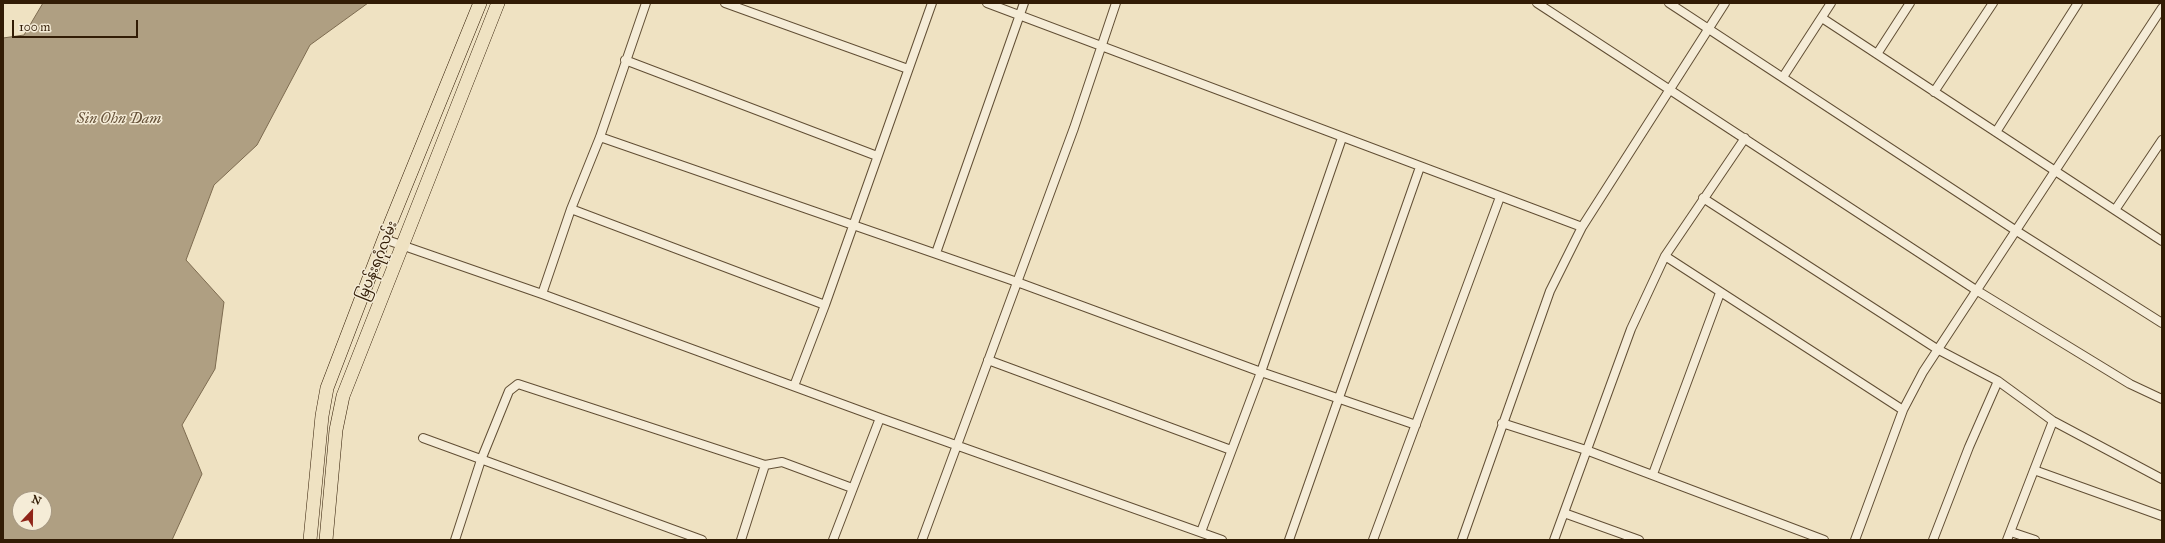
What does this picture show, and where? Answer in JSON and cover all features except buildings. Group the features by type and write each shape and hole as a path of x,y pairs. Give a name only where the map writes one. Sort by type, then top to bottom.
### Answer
{"main road":[{"name":"မြပန်းရဂုံလမ်း","path":"310,540 322,416 327,388 384,239 480,3"},
{"name":"မြပန်းရဂုံလမ်း","path":"326,540 336,430 341,404 349,377 498,3"}],"street":[{"path":"542,294 571,209 600,137 625,60 646,3"},
{"path":"725,3 908,68"},
{"path":"794,386 825,305 932,3"},
{"path":"987,3 1342,138 1582,227"},
{"path":"936,253 1024,3"},
{"path":"922,540 1074,128 1116,3"},
{"path":"1537,3 1976,290 2130,384 2162,399"},
{"path":"1669,3 2015,230 2162,323"},
{"path":"1462,540 1502,423 1550,291 1582,227 1725,3"},
{"path":"1783,77 1831,3"},
{"path":"1877,54 1910,3"},
{"path":"1934,92 1993,3"},
{"path":"1996,132 2078,3"},
{"path":"1855,540 1903,410 1937,350 2162,8"},
{"path":"1822,18 2162,240"},
{"path":"625,60 877,156"},
{"path":"600,137 852,226 936,253 1261,372 1416,425"},
{"path":"1201,532 1261,372 1342,138"},
{"path":"1554,540 1631,329 1665,256 1745,138"},
{"path":"2115,210 2162,140"},
{"path":"1289,540 1340,400 1420,167"},
{"path":"1373,540 1500,197"},
{"path":"1703,198 1937,350 1998,381 2054,421 2162,479"},
{"path":"571,209 825,305"},
{"path":"384,239 542,294 880,418 1222,540"},
{"path":"1665,256 1903,410"},
{"path":"1653,474 1720,293"},
{"path":"988,360 1231,450"},
{"path":"1933,540 1969,447 1998,381"},
{"path":"455,540 481,460 509,391 518,384 765,464 782,462 852,488"},
{"path":"833,540 880,418"},
{"path":"2007,540 2054,421"},
{"path":"1502,423 1586,450 1653,474 1824,540"},
{"path":"423,438 702,540"},
{"path":"741,540 765,464"},
{"path":"2034,470 2162,516"},
{"path":"1564,513 1639,540"},
{"path":"2011,532 2035,540"}],"water":[{"name":"Sin Ohn Dam","path":"43,3 368,3 310,45 257,145 214,185 186,260 224,302 215,369 182,425 202,474 172,540 3,540 3,38 24,35"}]}
